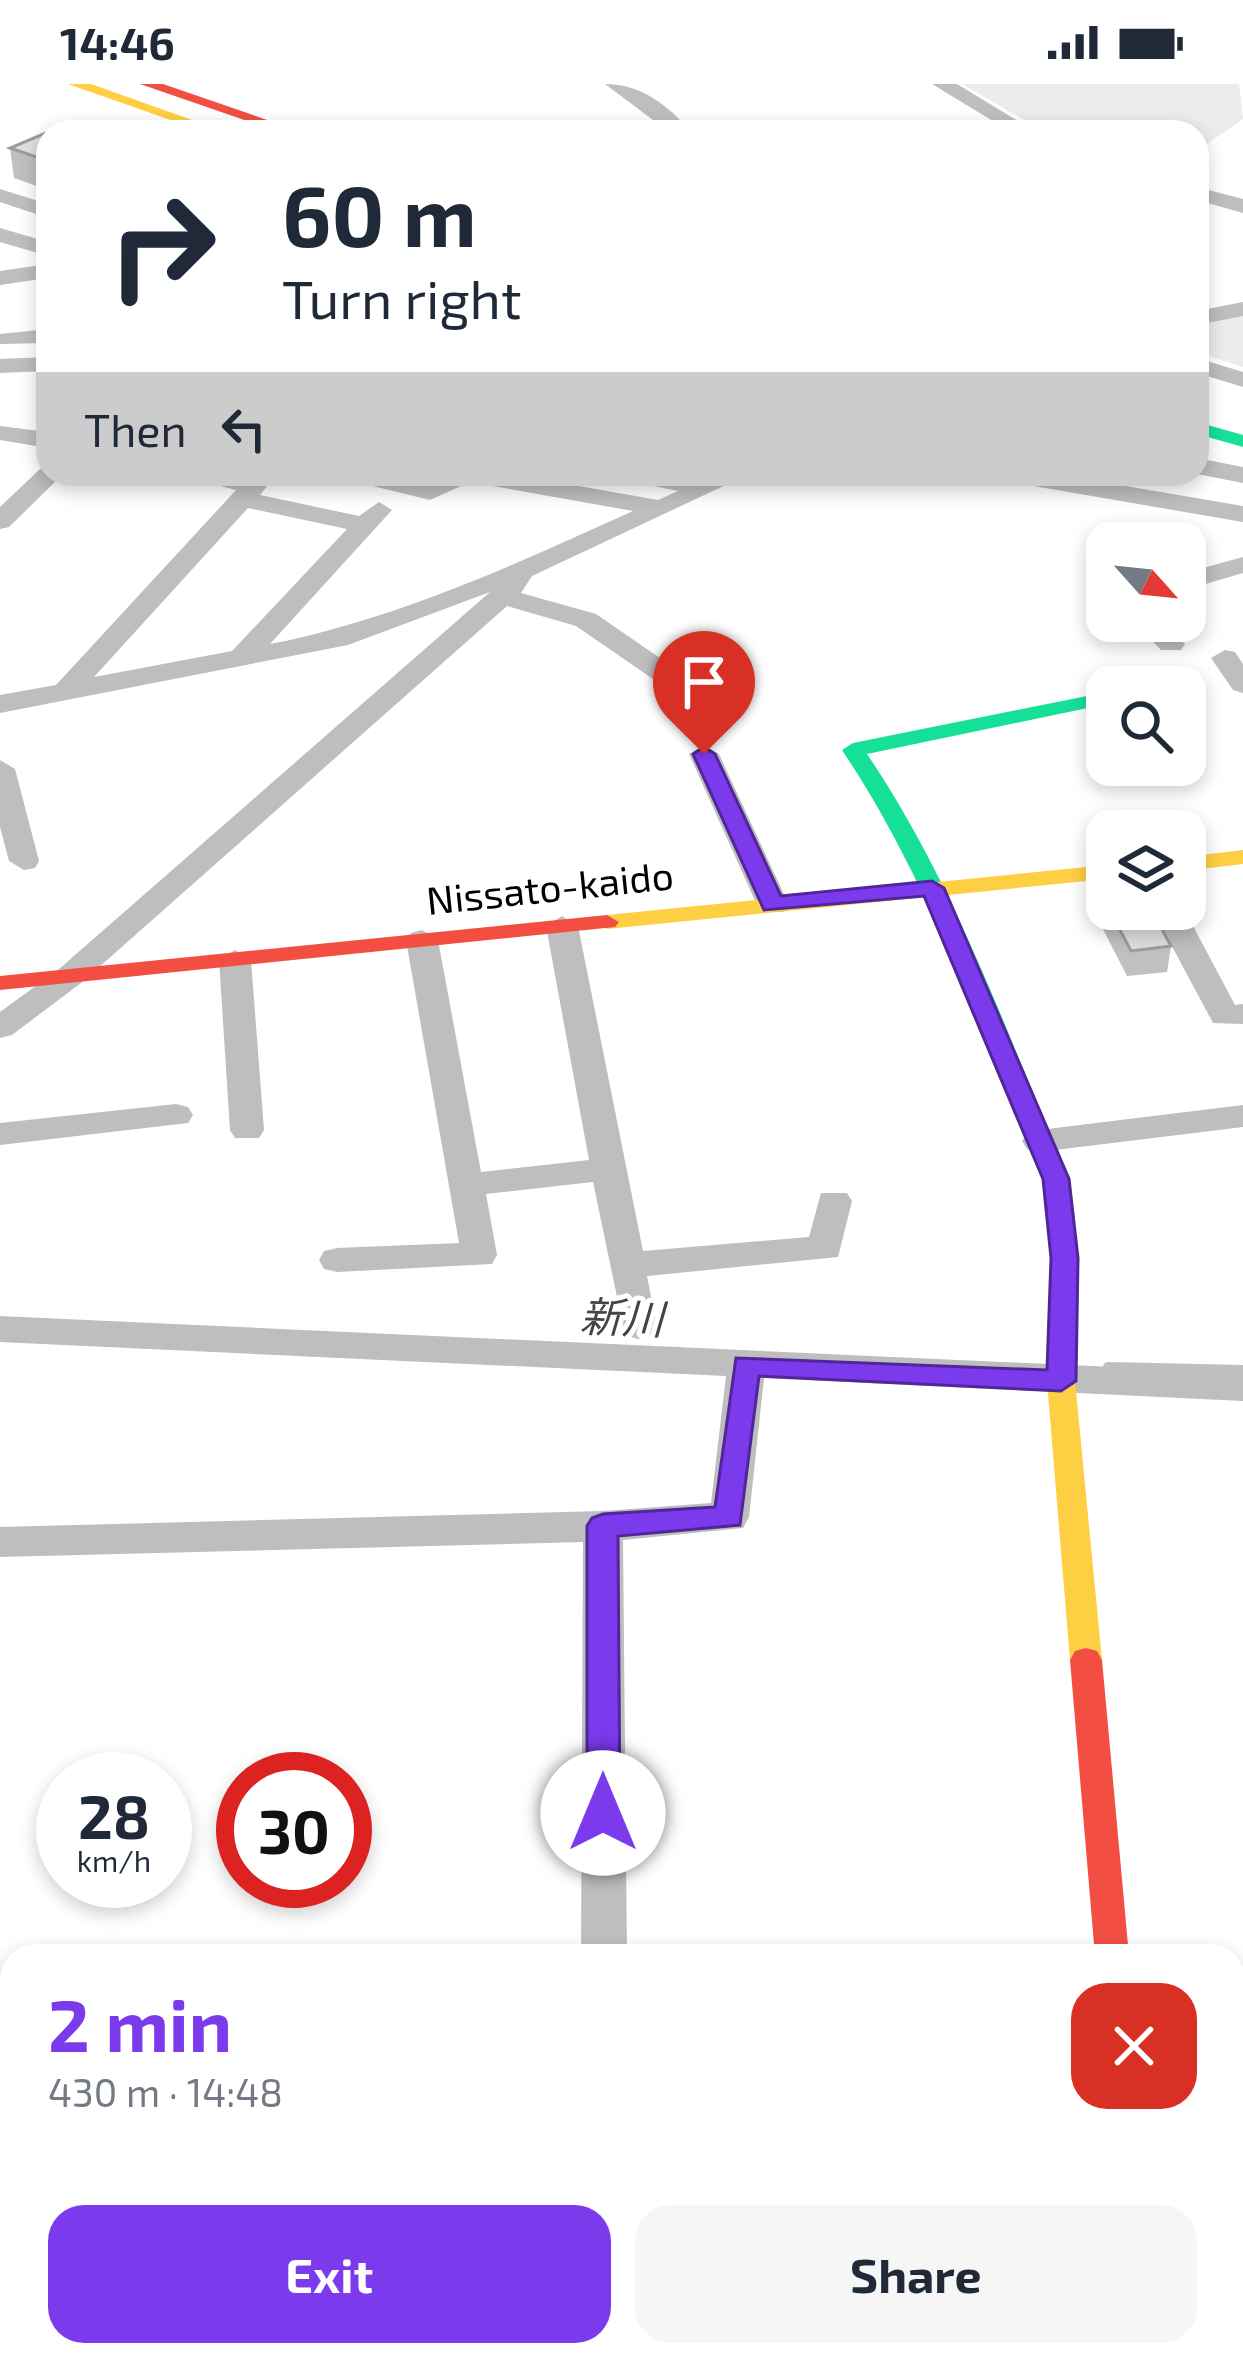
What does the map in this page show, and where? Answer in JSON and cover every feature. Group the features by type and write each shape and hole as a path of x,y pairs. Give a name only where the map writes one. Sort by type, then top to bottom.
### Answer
{"main road":[{"path":"76,84 183,120"},
{"path":"148,84 257,120"},
{"path":"1209,404 1243,414"},
{"path":"1209,432 1243,445"},
{"path":"1209,441 1243,445"},
{"path":"1086,702 853,750 888,802 932,888 1056,1179 1064,1258 1061,1366 1111,1944"},
{"path":"1206,861 1243,857"},
{"name":"Nissato-kaido","path":"0,983 1086,874"}],"street":[{"path":"615,84 668,120"},
{"path":"942,84 1005,120"},
{"path":"0,195 36,207"},
{"path":"1209,196 1243,206"},
{"path":"0,235 36,246"},
{"path":"0,278 36,274"},
{"path":"1209,316 1243,309"},
{"path":"7,338 36,337"},
{"path":"0,367 36,364"},
{"path":"0,396 36,367"},
{"path":"1209,369 1243,380"},
{"path":"0,434 36,438"},
{"path":"1209,469 1243,476"},
{"path":"0,521 36,486"},
{"path":"65,692 254,487 250,486"},
{"path":"240,659 401,486"},
{"path":"406,486 430,492 442,486"},
{"path":"536,486 662,508"},
{"path":"694,486 705,488"},
{"path":"0,704 348,637 531,567 709,486"},
{"path":"1080,486 1243,514"},
{"path":"242,499 364,525"},
{"path":"1206,576 1243,565"},
{"path":"0,1028 70,976 531,567"},
{"path":"502,596 586,620 676,682"},
{"path":"1225,658 1243,683"},
{"path":"704,754 773,904"},
{"path":"0,769 24,861"},
{"path":"562,926 638,1326"},
{"path":"1179,930 1225,1016 1243,1014"},
{"path":"337,1260 479,1255 422,940"},
{"path":"235,960 247,1130"},
{"path":"0,1134 176,1115"},
{"path":"1039,1141 1243,1116"},
{"path":"466,1185 608,1169"},
{"path":"627,1265 825,1248 834,1201"},
{"path":"0,1328 746,1366 1061,1366 1243,1387"},
{"path":"0,1542 603,1526 729,1517 746,1366"},
{"path":"603,1526 604,1944"}],"shaded area":[{"path":"962,84 1239,84 1243,119 1209,143 1209,120 1024,120"},
{"path":"1243,313 1243,367 1209,356 1209,320"}],"building":[{"path":"36,137 36,157 10,148"},
{"path":"1120,930 1162,930 1171,946 1131,951"}],"waterway":[{"name":"新川","path":"1108,1367 1243,1370"}],"traffic: fast":[{"path":"1209,431 1243,441"},
{"path":"1056,1180 932,888 888,802 853,750 1086,702"}],"traffic: slow":[{"path":"76,84 184,120"},
{"path":"1206,861 1243,857"},
{"path":"607,922 1086,874"},
{"path":"1056,1180 1065,1258 1061,1381 1086,1660"}],"traffic: jam":[{"path":"148,84 258,120"},
{"path":"0,983 607,922"},
{"path":"1086,1660 1111,1944"}],"route":[{"path":"603,1813 603,1526 729,1517 746,1366 1061,1381 1064,1258 1056,1179 932,888 773,904 704,754"}]}
